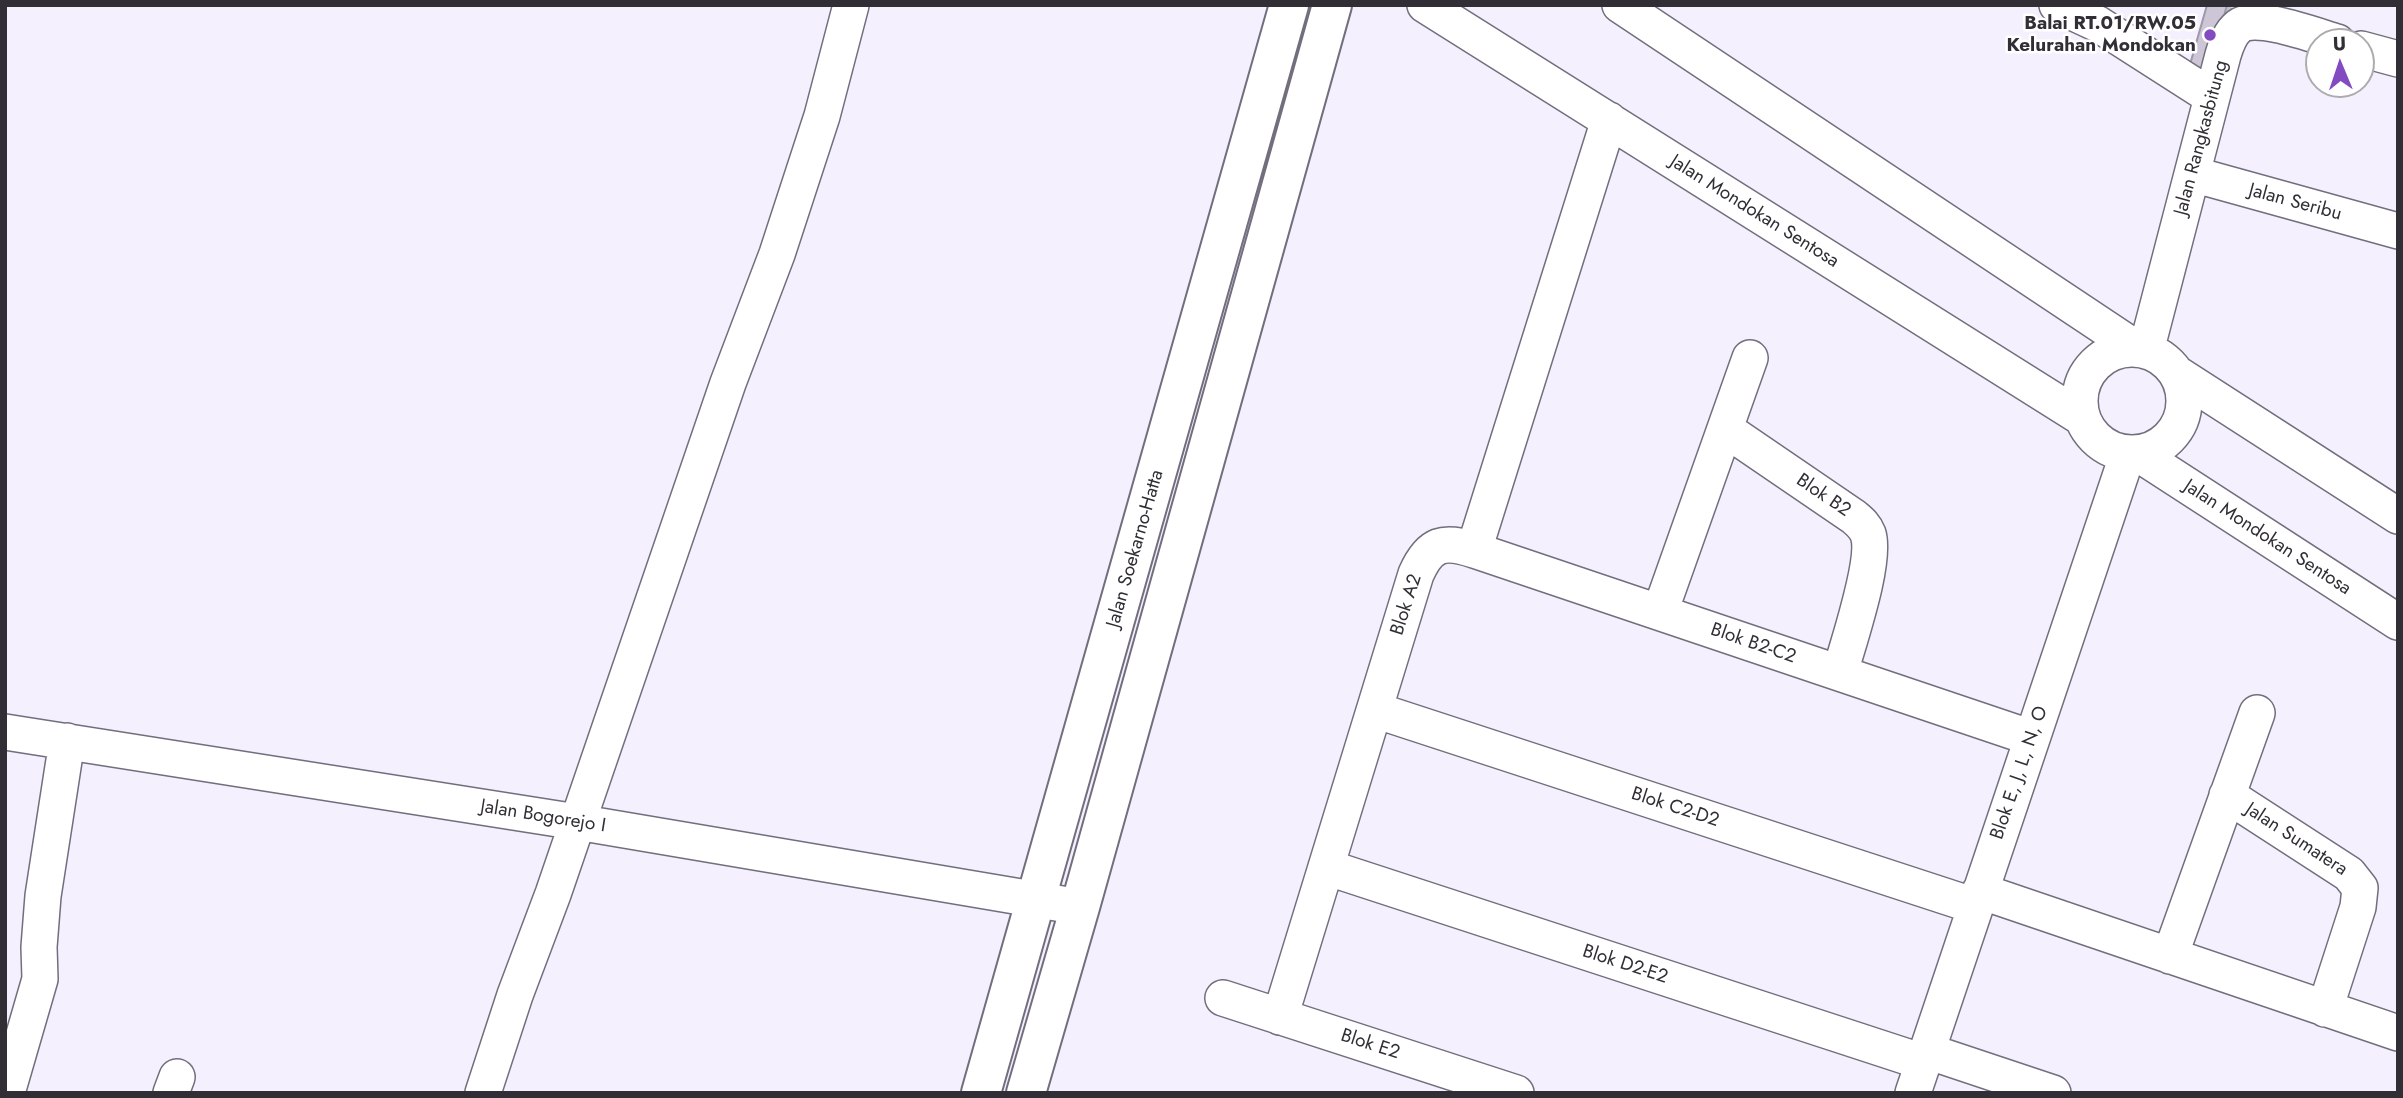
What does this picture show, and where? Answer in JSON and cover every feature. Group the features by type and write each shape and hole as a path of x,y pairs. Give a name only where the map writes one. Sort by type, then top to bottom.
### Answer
{"highway":[{"name":"Jalan Soekarno-Hatta","path":"981,1093 1289,5"},
{"path":"1026,1093 1332,5"}],"street":[{"path":"484,1093 515,995 727,383 777,254 822,116 851,5"},
{"name":"Jalan Mondokan Sentosa","path":"1425,5 2082,418"},
{"path":"1620,5 2141,350 2158,356 2176,373 2398,516"},
{"path":"2057,5 2093,13 2212,97"},
{"name":"Jalan Rangkasbitung","path":"2141,350 2228,41 2240,24 2267,23 2305,33"},
{"path":"2375,53 2398,59"},
{"path":"1474,550 1609,120"},
{"name":"Jalan Seribu","path":"2192,174 2398,231"},
{"path":"2141,350 2122,350 2108,355 2096,363 2087,375 2079,403 2089,432 2100,442 2113,449 2132,453 2158,445 2175,430 2184,401 2176,373"},
{"path":"1660,612 1751,358"},
{"name":"Blok B2","path":"1725,429 1854,517 1869,535 1870,555 1840,673"},
{"name":"Jalan Mondokan Sentosa","path":"2132,453 2398,622"},
{"name":"Blok E, J, L, N, O","path":"1921,1069 2032,738 2132,453"},
{"name":"Blok A2","path":"1280,1017 1421,564 1430,551 1438,546 1449,544 1474,550"},
{"name":"Blok B2-C2","path":"1474,550 2032,738"},
{"name":"Blok C2-D2","path":"1375,710 1978,899"},
{"name":"Jalan Sumatera","path":"2170,956 2257,713"},
{"name":"Jalan Bogorejo I","path":"5,732 577,822 1080,907"},
{"path":"7,1093 40,979 39,947 43,896 68,741"},
{"name":"Jalan Sumatera","path":"2227,795 2349,874 2360,888 2358,907 2325,1009"},
{"name":"Blok D2-E2","path":"1326,867 1921,1069 2053,1093"},
{"path":"1978,899 2170,956 2398,1033"},
{"name":"Blok E2","path":"1223,998 1516,1093"}],"building":[{"path":"2207,5 2227,5 2208,74 2189,68"}],"place":[{"name":"Balai RT.01/RW.05 Kelurahan Mondokan","path":"2210,35"}]}
